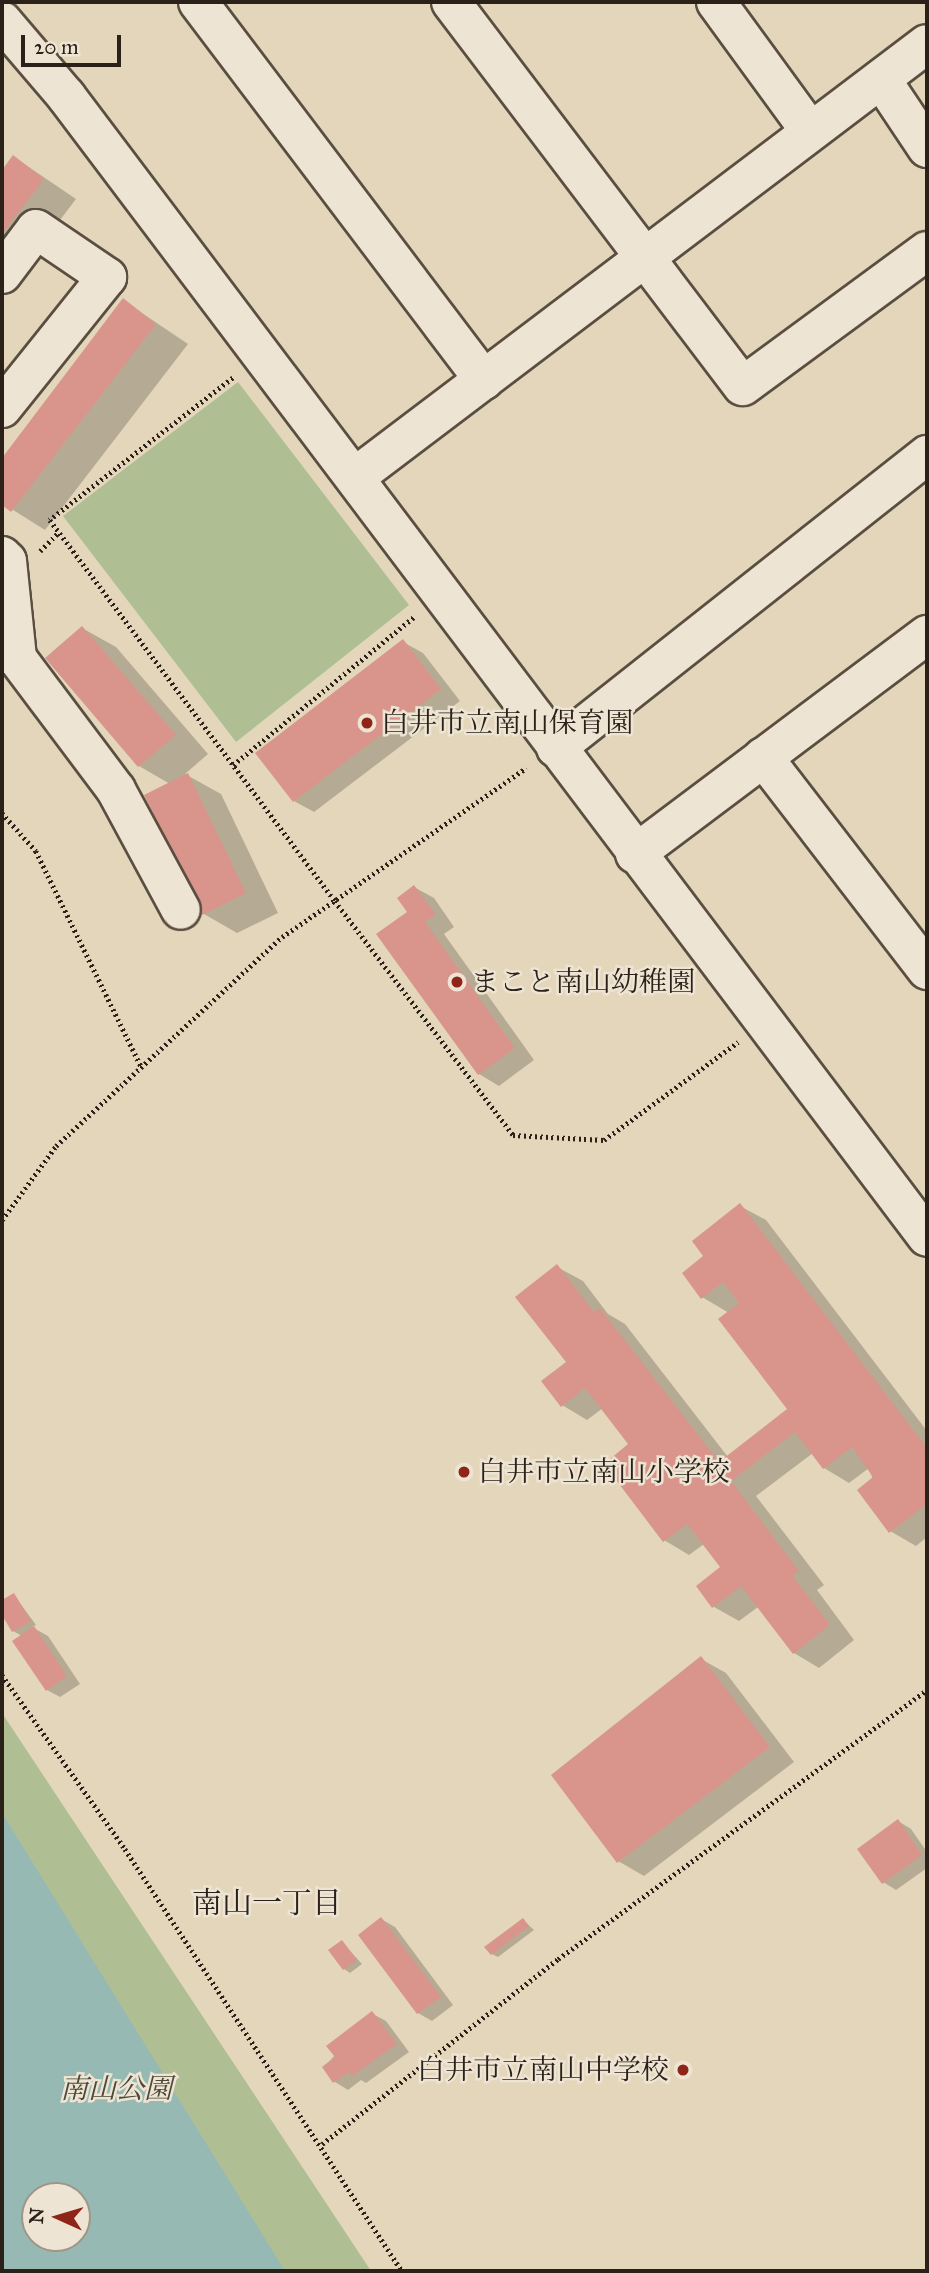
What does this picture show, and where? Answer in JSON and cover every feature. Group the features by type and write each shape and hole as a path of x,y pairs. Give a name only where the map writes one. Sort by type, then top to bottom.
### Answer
{"street":[{"path":"198,2 484,380"},
{"path":"450,2 648,257 743,386 927,251"},
{"path":"716,2 810,131"},
{"path":"2,21 66,96 355,477 635,854 927,1237"},
{"path":"355,477 927,44"},
{"path":"881,79 927,148"},
{"path":"2,274 36,229 107,277 2,408"},
{"path":"556,748 927,455"},
{"path":"2,556 7,561 17,659 116,790 181,910"},
{"path":"635,854 927,635"},
{"path":"763,757 927,970"}],"path":[{"path":"262,355 50,520 334,901 513,1135 604,1140 764,1023"},
{"path":"233,765 442,594"},
{"path":"2,1220 56,1146 282,937 556,748"},
{"path":"2,813 36,850 141,1066"},
{"path":"2,1675 49,1737 323,2144 402,2271"},
{"path":"323,2144 558,1959 927,1690"}],"green space":[{"path":"238,382 409,605 236,742 63,516"},
{"name":"南山公園","path":"2,1713 371,2271 2,2271"}],"water":[{"path":"2,1813 285,2271 2,2271"}],"building":[{"path":"13,155 44,179 2,234 2,170"},
{"path":"123,298 156,324 11,512 2,505 2,458"},
{"path":"82,626 176,735 138,767 45,658"},
{"path":"403,639 441,689 293,802 255,753"},
{"path":"188,773 246,893 202,915 144,795"},
{"path":"414,885 436,915 425,922 515,1048 478,1075 376,934 407,912 397,898"},
{"path":"740,1203 927,1448 927,1504 889,1533 857,1490 873,1477 852,1447 823,1469 795,1432 731,1481 799,1571 792,1575 830,1625 793,1654 741,1586 712,1608 696,1586 720,1567 687,1524 663,1542 604,1464 628,1444 585,1388 561,1407 541,1381 566,1362 515,1297 557,1264 594,1312 600,1308 719,1462 787,1409 718,1319 739,1303 723,1282 701,1299 682,1273 703,1256 692,1241"},
{"path":"14,1593 31,1621 12,1632 2,1615 2,1600"},
{"path":"34,1626 67,1676 46,1691 12,1641"},
{"path":"701,1656 770,1747 617,1863 551,1775"},
{"path":"898,1819 922,1855 882,1884 857,1849"},
{"path":"381,1917 441,1997 417,2014 358,1935"},
{"path":"523,1918 529,1926 491,1955 484,1947"},
{"path":"342,1940 357,1960 343,1970 328,1950"},
{"path":"372,2011 397,2044 352,2076 349,2072 333,2083 322,2067 335,2057 326,2046"}],"place":[{"name":"白井市立南山保育園","path":"367,723"},
{"name":"まこと南山幼稚園","path":"457,982"},
{"name":"白井市立南山小学校","path":"464,1472"},
{"name":"白井市立南山中学校","path":"683,2070"}],"district":[{"name":"南山一丁目","path":"267,1903"}]}
